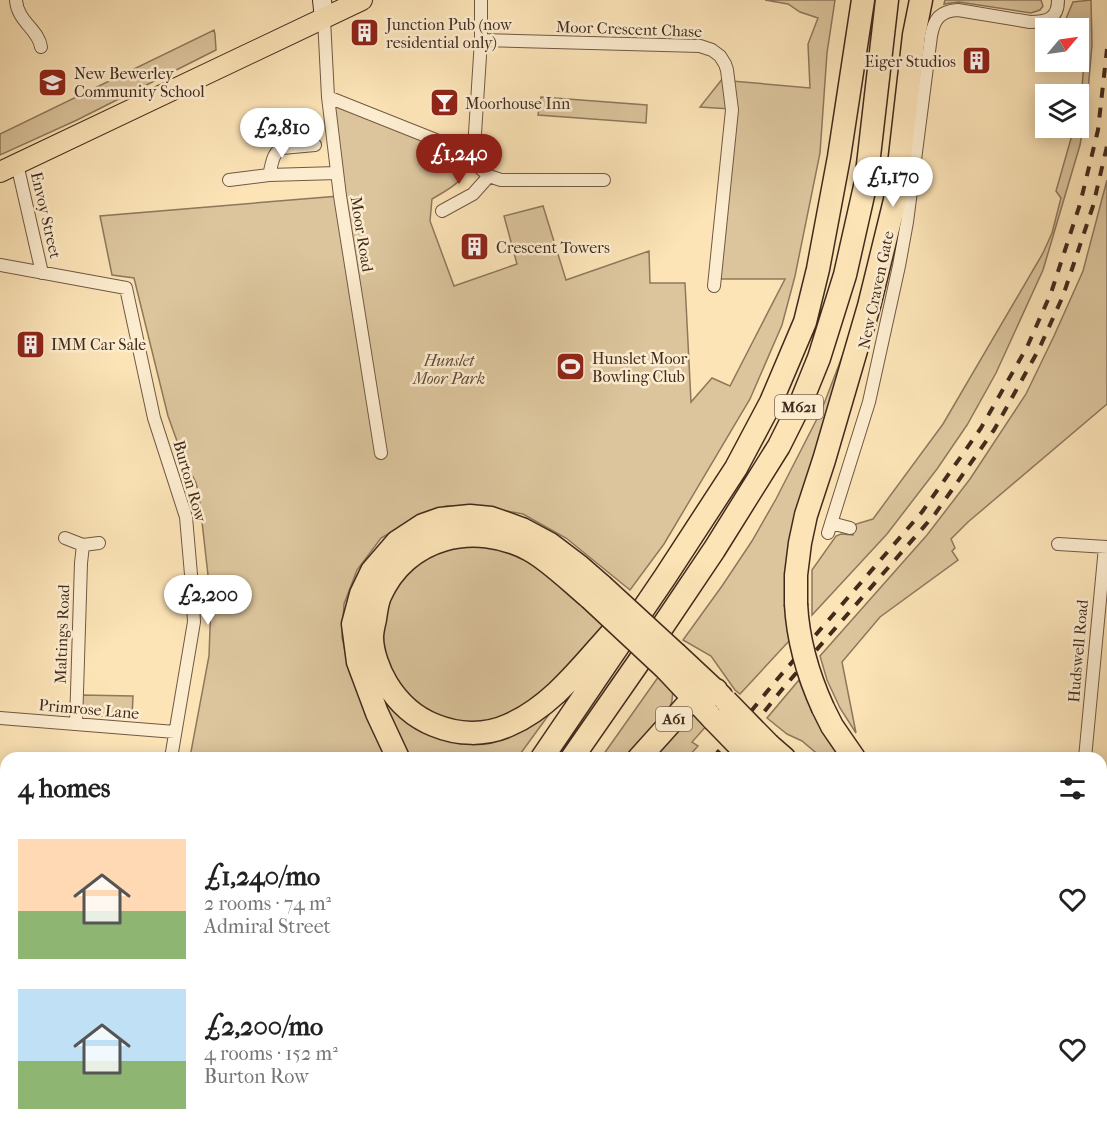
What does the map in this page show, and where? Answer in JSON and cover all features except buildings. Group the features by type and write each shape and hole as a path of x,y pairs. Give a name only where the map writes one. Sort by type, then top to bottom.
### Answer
{"highway":[{"name":"M621","path":"546,752 666,577 736,468 771,402 805,322 818,269 837,168 863,0"},
{"name":"M621","path":"576,752 714,550 779,446 802,400 819,358 845,274 866,182 887,0"},
{"path":"877,94 892,0"},
{"path":"850,752 823,708 812,685 804,658 797,626 797,565 806,515 869,306 895,200 914,35 921,0"},
{"path":"395,752 377,713 358,662 353,624 361,594 372,571 397,542 423,525 440,519 470,516 491,518 522,529 550,544 579,566 596,592"},
{"path":"693,534 625,618 574,677 531,713 509,726 489,732 468,733 443,728 425,721 405,708 391,691 378,669 372,637 379,598 394,572 412,554 445,538 466,535 489,536 530,550 556,569 596,592 671,661 718,704"},
{"path":"671,661 693,698"},
{"name":"A61","path":"644,752 693,698 718,704 767,752"}],"main road":[{"path":"8,168 323,9 362,0"}],"street":[{"path":"16,0 21,15 40,40 41,47"},
{"path":"481,0 481,40 474,149 479,167 489,176 501,180 604,180"},
{"name":"New Craven Gate","path":"850,528 830,528 869,402 897,277 907,222 933,24 943,14 958,10 1041,22 1050,19 1055,14 1058,0"},
{"name":"Moor Road","path":"323,9 328,97 337,173 381,453"},
{"name":"Moor Crescent Chase","path":"481,40 700,46 720,56 728,70 732,110 714,286"},
{"path":"328,97 441,142 474,149"},
{"path":"269,175 277,150 315,145"},
{"name":"Envoy Street","path":"8,168 42,273"},
{"path":"229,180 269,175 337,173"},
{"path":"442,211 473,194 489,176"},
{"path":"0,265 42,273"},
{"name":"Burton Row","path":"42,273 126,288 154,418 186,517 194,622 172,752"},
{"path":"65,538 82,545 99,543"},
{"path":"1058,544 1106,547"},
{"name":"Maltings Road","path":"76,724 82,545"},
{"name":"Hudswell Road","path":"1086,752 1106,547"},
{"name":"Primrose Lane","path":"0,718 175,732"}],"green space":[{"name":"Hunslet Moor Park","path":"765,0 835,0 827,53 820,153 795,276 782,325 750,399 664,544 630,590 566,538 523,514 485,507 446,506 417,517 381,538 357,570 344,604 342,637 350,674 387,752 191,752 209,656 211,602 199,495 168,416 134,278 112,275 100,216 339,196 328,97 463,147 466,166 462,177 453,186 432,199 430,221 454,286 517,264 504,216 543,206 566,280 649,251 650,283 685,283 691,402 712,378 730,386 785,279 717,279 732,81 810,88 808,44 818,18 800,12 788,4"},
{"path":"945,0 1041,0 1043,6 1040,10 1031,13 959,2 944,4"},
{"path":"1091,0 1092,45 1089,84 1082,84 1083,72 1089,72 1089,18 1066,18 1073,2"},
{"path":"214,30 216,50 77,120 0,155 0,134"},
{"path":"727,73 731,109 700,107"},
{"path":"541,97 647,105 646,123 538,115"},
{"path":"1071,138 1081,138 1043,270 996,373 967,425 937,469 887,534 812,615 812,570 836,536 853,535 856,524 873,519 943,424 1043,253 1052,233 1061,198 1056,191"},
{"path":"1107,180 1107,404 968,522 951,539 955,548 952,551 958,560 880,617 842,662 856,733 840,708 827,680 820,656 927,535 970,479 1026,394 1083,271"},
{"path":"850,336 786,613 789,641 740,694 711,656 683,640 752,541 776,499 822,409"},
{"path":"459,546 490,547 524,558 556,580 604,624 548,687 519,712 475,726 445,722 414,705 393,681 383,653 382,623 390,594 407,572 433,554"},
{"path":"661,673 672,689 673,697 670,708 630,752 605,752"},
{"path":"799,680 813,712 839,752 815,752 767,718"},
{"path":"80,695 133,696 132,718 87,715 82,709"},
{"path":"384,698 402,718 425,733 553,709 522,752 401,752 377,700"},
{"path":"694,714 708,724 692,742 698,746 693,752 659,752"}],"railway":[{"path":"718,752 774,683 922,512 981,428 1027,347 1051,293 1080,204 1098,130 1107,49"},
{"path":"732,752 784,687 935,514 994,430 1039,349 1063,296 1093,206 1107,146"}],"place":[{"name":"Junction Pub (now residential only)","path":"365,33"},
{"name":"Eiger Studios","path":"977,61"},
{"name":"New Bewerley Community School","path":"53,82"},
{"name":"Moorhouse Inn","path":"444,103"},
{"name":"Crescent Towers","path":"475,247"},
{"name":"IMM Car Sale","path":"30,344"},
{"name":"Hunslet Moor Bowling Club","path":"571,367"}]}
